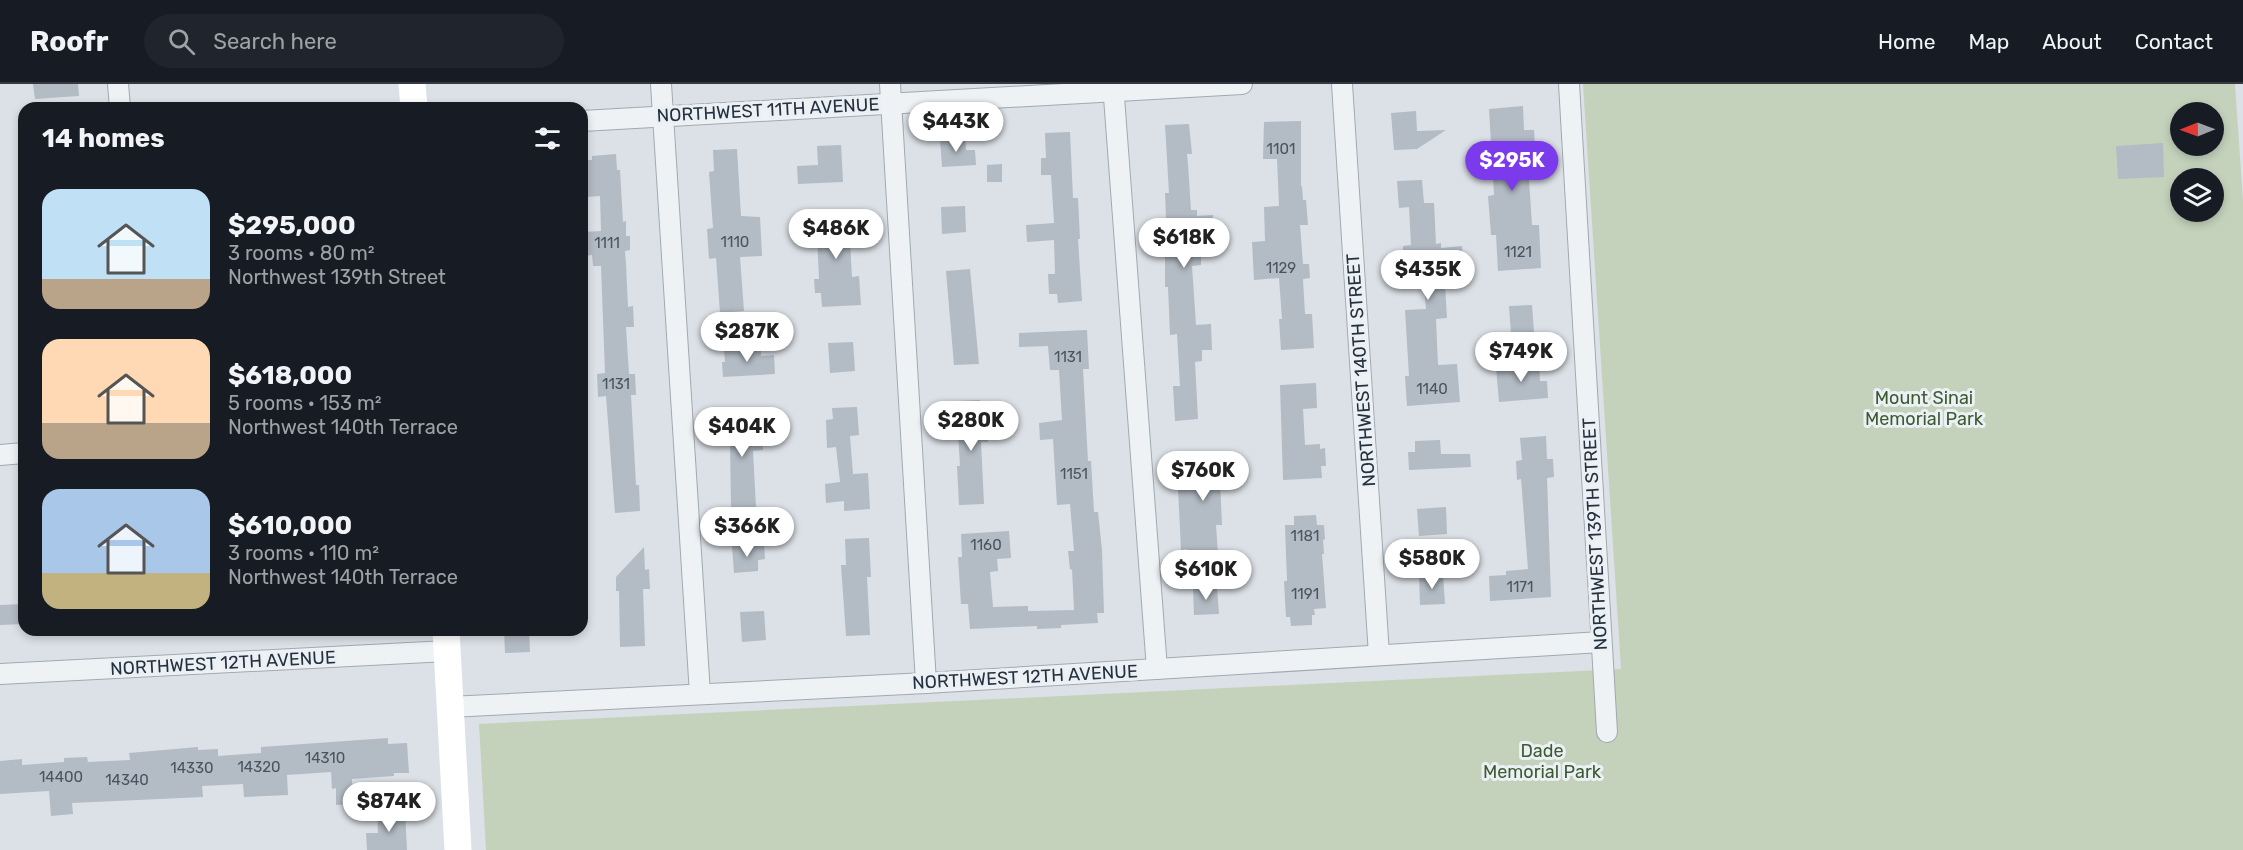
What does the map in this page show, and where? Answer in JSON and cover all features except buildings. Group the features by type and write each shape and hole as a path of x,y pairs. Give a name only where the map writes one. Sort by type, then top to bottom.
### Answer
{"street":[{"path":"118,84 120,102"},
{"path":"412,84 414,102"},
{"path":"661,84 700,694"},
{"name":"NORTHWEST 11TH AVENUE","path":"588,121 663,116 890,93 1242,84"},
{"name":"NORTHWEST 140TH STREET","path":"1342,84 1379,655"},
{"name":"NORTHWEST 139TH STREET","path":"1569,84 1607,732"},
{"path":"1113,87 1157,669"},
{"path":"890,93 926,683"},
{"path":"0,455 18,454"},
{"path":"446,641 458,850"},
{"name":"NORTHWEST 12TH AVENUE","path":"0,674 446,641"},
{"name":"NORTHWEST 12TH AVENUE","path":"449,707 926,683 1601,642"}],"green space":[{"name":"Mount Sinai Memorial Park","path":"1583,84 2235,84 2243,201 2243,850 486,850 479,724 1621,669"}],"park label":[{"name":"Dade Memorial Park","path":"1542,761"}]}
